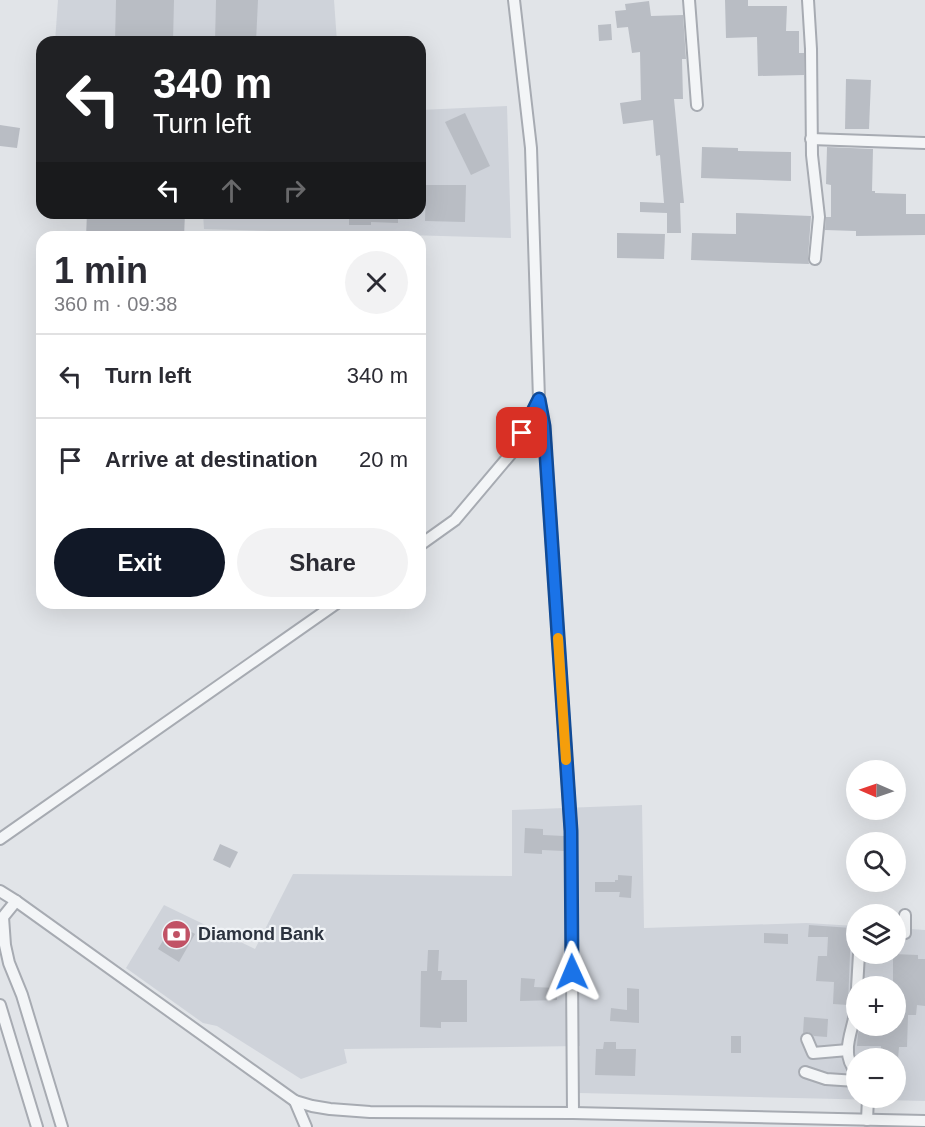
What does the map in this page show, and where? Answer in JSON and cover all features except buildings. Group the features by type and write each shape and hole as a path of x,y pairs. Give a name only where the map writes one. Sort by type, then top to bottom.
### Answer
{"street":[{"path":"514,0 531,148 539,399 545,438 571,831 573,1113"},
{"path":"689,0 697,105"},
{"path":"808,0 811,50 811,139 819,217 815,259"},
{"path":"811,139 925,143"},
{"path":"426,541 455,520 514,450 539,399"},
{"path":"0,839 328,609"},
{"path":"0,891 295,1101 312,1106 370,1112 573,1113 925,1121"},
{"path":"16,901 3,917 5,945 62,1127"},
{"path":"848,1048 850,1029 856,1008 857,964"},
{"path":"0,1005 37,1127"},
{"path":"807,1039 813,1053 846,1050"},
{"path":"805,1072 826,1078 846,1080"},
{"path":"295,1101 306,1127"},
{"path":"867,1120 868,1108"}],"shaded area":[{"path":"58,0 334,0 337,36 55,36"},
{"path":"507,106 511,238 426,236 426,231 204,229 203,219 426,219 426,110"},
{"path":"642,805 644,928 807,923 846,925 846,964 906,964 906,929 925,930 925,1101 906,1101 906,1048 846,1048 846,1099 579,1093 580,1046 344,1049 347,1063 301,1079 217,1026 203,1023 126,968 164,905 255,949 293,874 512,876 512,810"}],"slow traffic":[{"path":"558,638 566,760"}],"place":[{"name":"Diamond Bank","path":"177,934"}],"route":[{"path":"522,433 539,399 544,426 571,831 572,972"}]}
